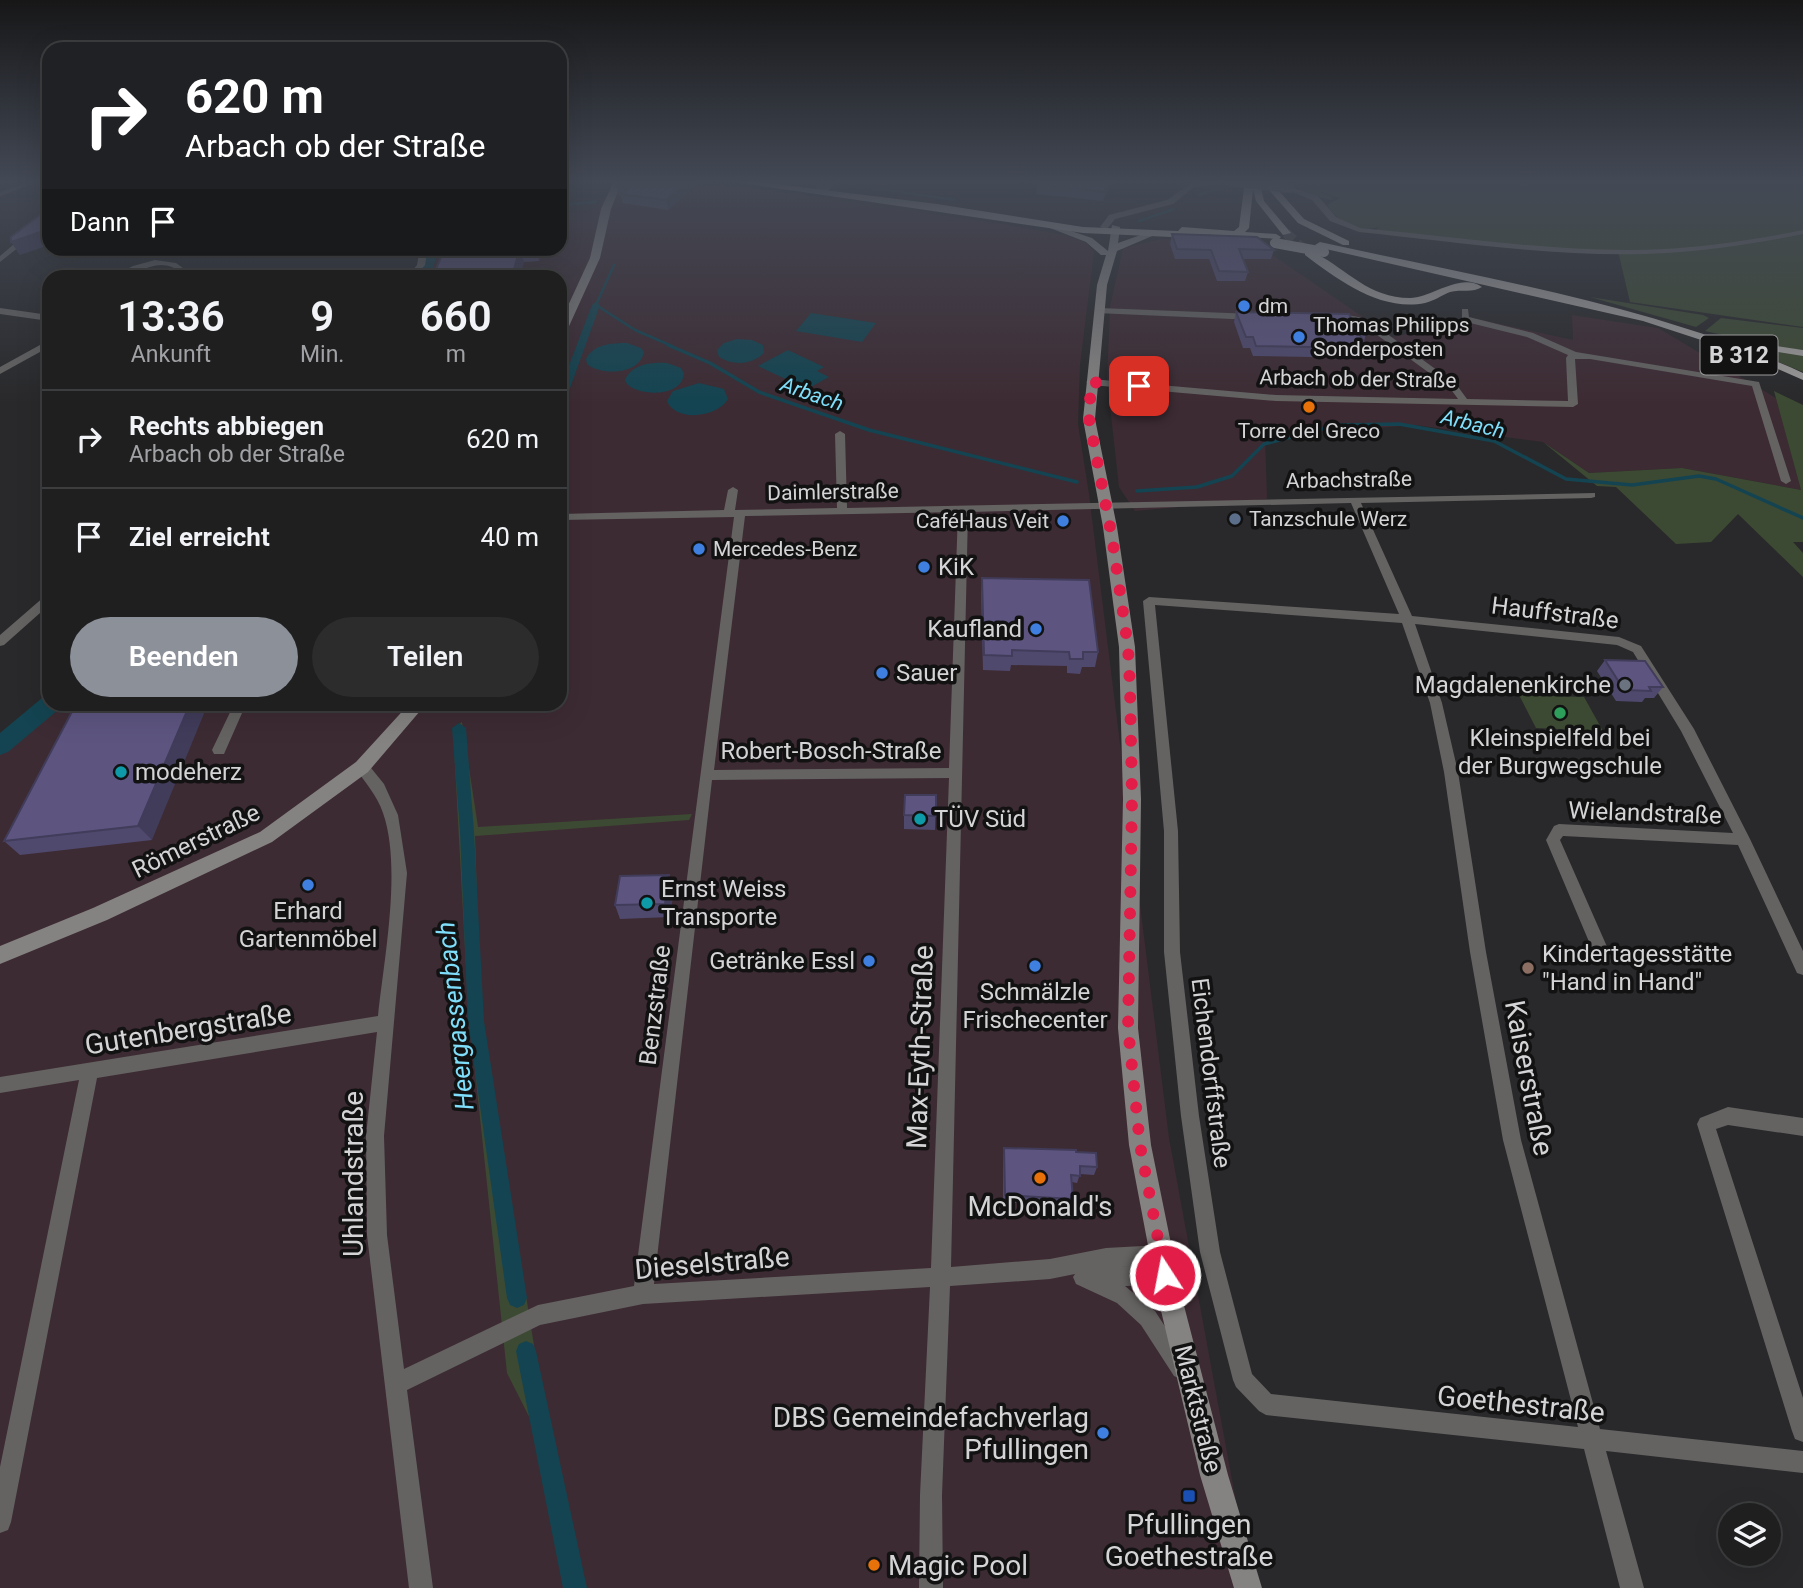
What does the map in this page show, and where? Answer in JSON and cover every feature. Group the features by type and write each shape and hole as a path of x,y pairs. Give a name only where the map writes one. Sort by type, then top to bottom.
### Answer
{"main road":[{"path":"567,320 596,255"},
{"name":"Marktstraße","path":"1108,255 1099,311 1089,419 1107,507 1128,647 1132,799 1128,1028 1140,1145 1190,1384 1248,1588"},
{"name":"B 312","path":"1311,255 1353,283 1387,297 1422,300 1432,286 1497,288 1743,344 1803,353"},
{"path":"1347,255 1497,288"},
{"path":"1353,255 1453,275"},
{"name":"B 312","path":"1386,255 1453,275 1609,308 1748,352 1803,377"},
{"path":"1404,269 1432,286"},
{"name":"B 312","path":"1677,329 1803,385"},
{"name":"Römerstraße","path":"0,955 100,914 266,837 362,767 412,711"}],"street":[{"path":"132,270 153,262 179,265 184,270"},
{"path":"0,311 42,316"},
{"path":"1099,311 1261,317"},
{"path":"1465,311 1465,319 1530,335 1574,354 1756,384 1786,481"},
{"path":"1328,318 1355,318 1365,322 1453,386 1464,401"},
{"path":"0,371 42,347"},
{"name":"Arbach ob der Straße","path":"1091,382 1276,398 1573,404 1570,358 1574,354"},
{"path":"840,434 842,510"},
{"name":"Benzstraße","path":"643,1294 706,775 735,513 733,490"},
{"name":"Arbachstraße","path":"1107,507 1227,501 1591,495"},
{"name":"Kaiserstraße","path":"1354,499 1407,619 1436,703 1451,772 1478,952 1512,1140 1632,1588"},
{"name":"Daimlerstraße","path":"567,517 1107,507"},
{"name":"Max-Eyth-Straße","path":"931,1588 931,1482 940,1275 963,508"},
{"name":"Hauffstraße","path":"1149,601 1407,619 1619,641 1637,649 1687,729 1743,839 1803,968"},
{"name":"Eichendorffstraße","path":"1149,601 1171,831 1172,952 1191,1116 1210,1252 1242,1380"},
{"path":"0,642 42,605"},
{"path":"219,750 237,711"},
{"name":"Uhlandstraße","path":"362,767 379,788 391,816 400,873 375,1136 377,1235 421,1588"},
{"name":"Robert-Bosch-Straße","path":"706,775 956,773"},
{"name":"Wielandstraße","path":"1604,958 1553,840 1559,830 1743,839"},
{"name":"Gutenbergstraße","path":"0,1085 89,1073 384,1023"},
{"path":"0,1522 89,1073"},
{"path":"1803,1127 1728,1116 1706,1124 1803,1431"},
{"name":"Dieselstraße","path":"396,1384 538,1315 643,1294 1050,1269 1106,1258 1163,1265"},
{"name":"Dieselstraße","path":"1083,1278 1163,1265"},
{"name":"Dieselstraße","path":"1050,1269 1083,1278 1124,1296 1148,1318 1190,1384"},
{"name":"Goethestraße","path":"1242,1380 1266,1404 1803,1462"}],"shaded area":[{"path":"1094,255 1080,365 1078,424 1169,1138 1252,1588 0,1588 0,751 42,702 42,711 567,711 567,270 429,270 438,256"},
{"path":"1121,255 1273,255 1392,337 1482,320 1573,340 1572,315 1658,328 1776,398 1801,490 1682,468 1589,473 1543,442 1415,425 1265,436 1267,499 1135,511 1119,487 1107,379 1110,307"}],"green space":[{"path":"1619,255 1803,255 1803,327 1630,302"},
{"path":"1590,297 1703,315 1709,318 1696,327"},
{"path":"1721,318 1803,328 1803,350 1776,347 1705,331"},
{"path":"1734,344 1803,355 1803,372"},
{"path":"1774,391 1803,405 1803,542 1793,542 1803,553 1803,577 1738,514 1711,542 1676,544 1616,487 1597,486 1543,442 1589,473 1682,468 1801,490"},
{"name":"Kleinspielfeld bei der Burgwegschule","path":"1519,695 1584,697 1603,731 1536,728"},
{"path":"462,722 478,827 692,814 689,820 475,836 481,1015 553,1464 507,1373 468,1004 453,728"}],"water":[{"path":"811,313 876,323 862,342 796,331"},
{"path":"737,339 752,340 763,345 764,353 754,360 742,363 719,357 717,350 724,343"},
{"path":"627,343 641,348 644,352 641,360 628,369 610,372 587,364 589,354 598,347"},
{"path":"788,350 824,367 817,371 829,377 807,389 758,366"},
{"path":"667,363 681,368 684,373 677,387 651,393 633,388 625,380 637,367"},
{"path":"699,383 724,389 728,399 716,410 697,415 688,415 672,408 667,401 673,391"}],"building":[{"path":"1213,255 1241,255 1248,272 1219,271"},
{"path":"442,256 518,256 514,270 436,270"},
{"name":"Thomas Philipps Sonderposten","path":"1236,312 1349,314 1352,320 1359,320 1366,334 1359,333 1367,348 1256,346 1253,337 1246,337"},
{"name":"Kaufland","path":"982,578 1089,580 1098,652 1083,652 1083,659 1070,659 1069,652 1012,650 1012,656 984,655"},
{"path":"1605,660 1645,661 1663,687 1649,687 1651,691 1624,690"},
{"name":"modeherz","path":"72,711 187,711 138,826 4,841"},
{"path":"905,795 936,795 936,816 904,815"},
{"path":"669,875 665,904 615,905 620,876"},
{"name":"McDonald's","path":"1004,1148 1096,1153 1097,1167 1080,1166 1080,1176 1071,1175 1073,1199 1005,1195"}],"waterway":[{"path":"426,270 431,256"},
{"name":"Arbach","path":"614,265 596,305 635,330 672,346"},
{"name":"Heergassenbach","path":"567,383 596,305"},
{"name":"Arbach","path":"668,345 710,363 759,392 869,430 1077,482"},
{"name":"Arbach","path":"1137,491 1197,487 1232,476 1264,444 1338,425 1399,424 1494,441 1566,479 1632,485 1699,476 1716,479 1803,518"},
{"path":"0,746 42,711"},
{"name":"Heergassenbach","path":"459,728 476,1021 517,1298"},
{"name":"Heergassenbach","path":"526,1351 575,1588"}],"place":[{"name":"dm","path":"1244,306"},
{"name":"Thomas Philipps Sonderposten","path":"1299,337"},
{"name":"Torre del Greco","path":"1309,407"},
{"name":"Tanzschule Werz","path":"1235,519"},
{"name":"CaféHaus Veit","path":"1063,521"},
{"name":"Mercedes-Benz","path":"699,549"},
{"name":"KiK","path":"924,567"},
{"name":"Kaufland","path":"1036,629"},
{"name":"Sauer","path":"882,673"},
{"name":"Magdalenenkirche","path":"1625,685"},
{"name":"Kleinspielfeld bei der Burgwegschule","path":"1560,713"},
{"name":"modeherz","path":"121,772"},
{"name":"TÜV Süd","path":"920,819"},
{"name":"Erhard Gartenmöbel","path":"308,885"},
{"name":"Ernst Weiss Transporte","path":"647,903"},
{"name":"Getränke Essl","path":"869,961"},
{"name":"Schmälzle Frischecenter","path":"1035,966"},
{"name":"Kindertagesstätte \"Hand in Hand\"","path":"1528,968"},
{"name":"McDonald's","path":"1040,1178"},
{"name":"DBS Gemeindefachverlag Pfullingen","path":"1103,1433"},
{"name":"Pfullingen Goethestraße","path":"1189,1496"},
{"name":"Magic Pool","path":"874,1565"}],"route":[{"path":"1139,386 1091,382 1089,419 1110,527 1128,647 1132,856 1128,1028 1140,1145 1165,1275"}]}
